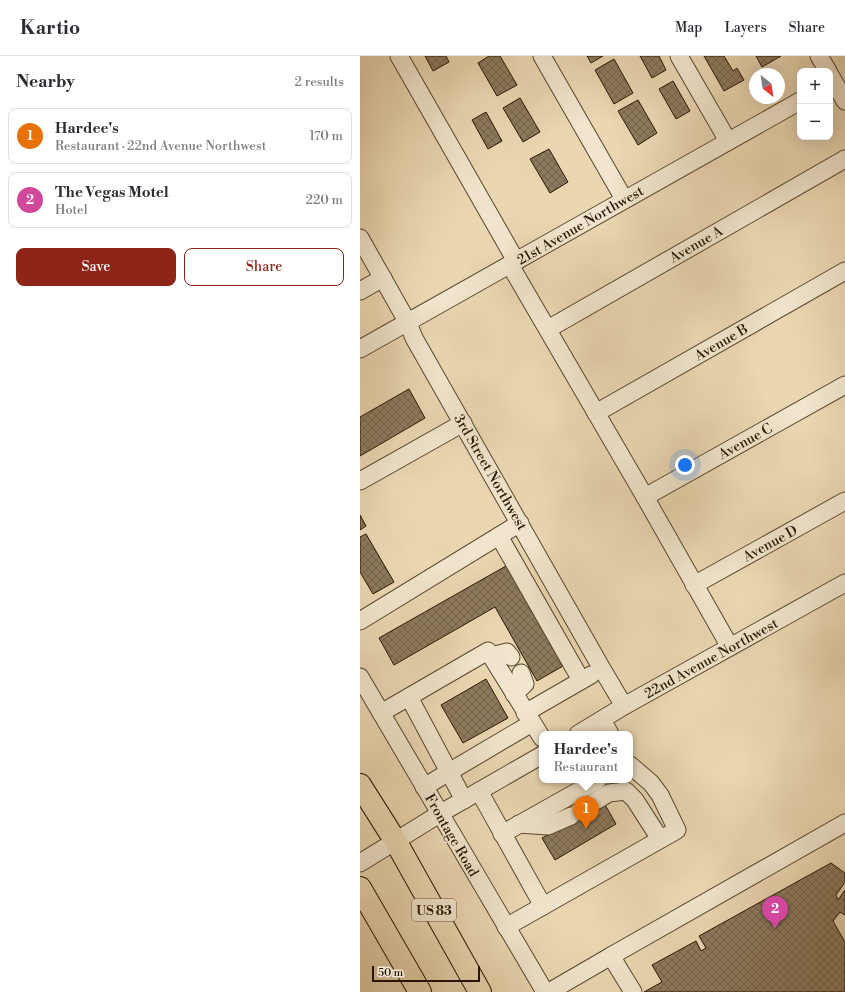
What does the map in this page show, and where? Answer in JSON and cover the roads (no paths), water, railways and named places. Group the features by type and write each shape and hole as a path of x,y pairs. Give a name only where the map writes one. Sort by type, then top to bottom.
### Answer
{"main road":[{"name":"US 83","path":"360,785 396,842 480,992"},
{"path":"360,888 420,992"}],"street":[{"path":"399,56 548,329 730,647"},
{"path":"542,56 624,199"},
{"path":"679,56 728,141"},
{"path":"819,56 827,68"},
{"path":"833,78 845,101"},
{"name":"21st Avenue Northwest","path":"360,349 797,103"},
{"name":"Avenue A","path":"548,329 845,159"},
{"name":"3rd Street Northwest","path":"360,238 408,323 414,338 624,706"},
{"name":"Avenue B","path":"596,413 845,271"},
{"path":"360,291 383,278"},
{"name":"Avenue C","path":"645,498 845,385"},
{"path":"360,481 463,423"},
{"name":"Avenue D","path":"694,585 845,501"},
{"path":"360,621 520,524"},
{"path":"499,536 581,680"},
{"name":"22nd Avenue Northwest","path":"590,731 606,727 624,706 845,583"},
{"path":"381,713 488,651 539,734"},
{"path":"491,656 507,652 511,657"},
{"path":"424,787 449,772 581,680 602,669"},
{"path":"514,694 525,684 521,673"},
{"name":"Frontage Road","path":"360,677 545,992"},
{"path":"409,697 449,772 502,834 542,906"},
{"path":"360,863 441,813 539,757"},
{"path":"506,927 677,830 660,795 651,784 633,768"},
{"path":"502,834 593,783"},
{"path":"519,824 548,826 575,813 609,793 626,791 635,800 660,839"},
{"path":"549,992 845,823"},
{"path":"612,956 633,992"}],"place":[{"name":"Hardee's","path":"586,829"},
{"name":"The Vegas Motel","path":"775,929"}]}
